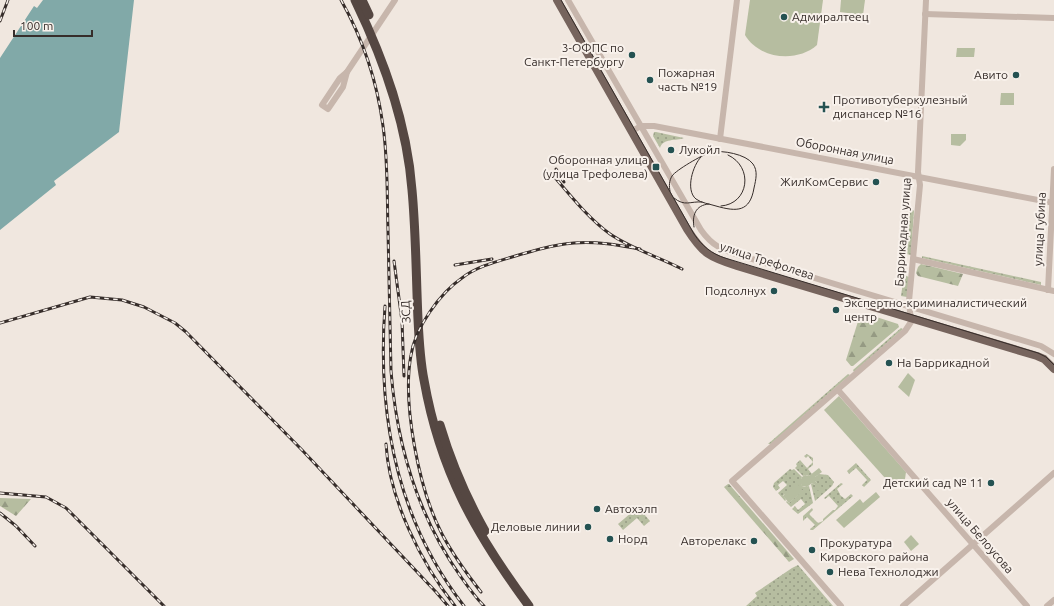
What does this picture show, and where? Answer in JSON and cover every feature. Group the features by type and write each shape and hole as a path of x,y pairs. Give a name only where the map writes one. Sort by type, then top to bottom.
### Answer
{"highway":[{"name":"ЗСД","path":"355,0 387,72 400,116 412,190 420,353 427,397 438,441 466,511 506,576 529,606"},
{"name":"ЗСД","path":"362,0 392,71 405,114 414,161 418,190 426,352 429,378 439,420 450,455 471,506 496,549 537,606"}],"main road":[{"name":"улица Трефолева","path":"557,0 687,229 700,248 706,253 737,266 1037,356 1044,359 1054,369"}],"street":[{"path":"347,72 343,87 328,109 322,105 340,78 347,72 395,0"},
{"name":"улица Трефолева","path":"568,0 701,230 706,238 718,248 1041,346 1054,354"},
{"path":"720,138 737,0"},
{"name":"Баррикадная улица","path":"841,606 732,482 905,331 911,322 910,306 913,259 920,185 919,177 926,0"},
{"path":"925,14 1054,18"},
{"path":"632,131 641,126"},
{"name":"Оборонная улица","path":"641,126 654,126 720,138 1053,203"},
{"name":"улица Губина","path":"1051,291 1054,169"},
{"path":"913,259 1051,291"},
{"name":"улица Белоусова","path":"838,390 1027,606"},
{"path":"903,606 1054,473"},
{"path":"1047,606 1054,600"}],"green space":[{"name":"Адмиралтеец","path":"750,0 823,0 817,45 809,51 789,56 779,56 759,49 751,43 745,35"},
{"path":"841,0 865,0 863,15 840,12"},
{"path":"957,48 975,48 974,57 956,57"},
{"path":"1001,93 1014,93 1014,105 1000,105"},
{"path":"654,132 684,138 667,141 660,148 653,136"},
{"path":"951,134 966,134 966,140 960,146 951,145"},
{"path":"910,208 914,211 911,255 906,254"},
{"path":"922,256 1041,282 1041,285 922,258"},
{"path":"921,264 963,274 958,286 918,276 916,273"},
{"path":"904,275 909,277 907,297 901,296"},
{"path":"864,313 898,324 899,327 853,366 851,366 846,360 860,315"},
{"path":"901,328 903,329 854,372 853,370"},
{"path":"908,373 915,380 909,397 898,387"},
{"path":"848,374 850,375 771,444 768,444"},
{"path":"839,396 906,472 905,479 894,488 824,410"},
{"path":"807,454 813,458 813,462 808,456 806,458 804,456"},
{"path":"800,460 807,468 813,462 813,465 808,469 812,474 809,476 803,476 795,468 797,466 796,464"},
{"path":"856,463 871,480 864,487 862,485 867,480 856,468 849,474 847,471"},
{"path":"819,468 822,472 815,477 815,481 821,485 822,489 820,491 815,490 815,485 812,483 807,487 802,486 800,481 802,477 805,475 809,476"},
{"path":"790,469 794,469 802,477 802,486 809,486 813,503 798,514 792,509 795,506 798,510 805,504 801,499 791,507 786,502 787,501 789,503 803,490 783,495 786,500 785,501 778,493 787,485 783,481 778,485 780,488 776,491 773,487 774,483"},
{"path":"819,474 828,475 834,482 832,486 815,501 811,484 812,483 815,485 817,483 815,481 815,477"},
{"path":"797,483 803,491 789,503 783,496"},
{"path":"841,483 843,484 837,489 840,495 845,499 851,494 853,496 813,530 811,530 810,529 815,525 807,517 803,521 803,516 812,508 813,510 809,514 818,523 823,521 823,519 838,506 829,496 825,499 824,498"},
{"path":"728,484 794,559 789,562 724,487"},
{"path":"876,492 880,497 844,528 836,520 860,499 863,503"},
{"path":"0,498 31,499 16,516 0,506"},
{"path":"638,507 650,521 644,526 637,518 623,530 618,524"},
{"path":"911,535 919,544 911,551 904,542"},
{"path":"798,565 833,606 746,606 757,596 755,593"}],"water":[{"path":"43,0 134,0 119,132 54,181 56,185 0,230 0,58 34,6 37,8"}],"tram line":[{"path":"561,0 694,234 708,249 725,258 1038,353 1046,357 1054,365"},
{"path":"670,191 670,180 674,173 702,156 711,152 727,152 740,155 750,161 756,169 756,178 752,196 746,206 730,209 700,202 696,199 691,190 691,178 695,166 701,157"},
{"path":"721,206 730,204 738,199 745,184 745,176 742,168 728,155"},
{"path":"674,198 685,203 702,202"},
{"path":"694,227 694,215 700,206 709,204"}],"railway":[{"path":"0,21 8,0"},
{"path":"341,0 356,30 368,61 377,93 383,126 387,178 391,371 398,426 404,453 421,504 432,529 461,577 484,606"},
{"path":"556,169 564,182"},
{"path":"552,174 587,214 610,234 627,244 682,269"},
{"path":"481,592 460,564 442,534 426,494 414,446 409,397 409,375 413,345 423,323 445,293 467,274 486,265 542,248 574,243 599,243 640,249"},
{"path":"455,265 492,259"},
{"path":"394,261 402,321 404,376"},
{"path":"0,323 90,297 122,300 144,307 175,323 186,332 302,450 448,606"},
{"path":"385,306 383,346 385,386 389,426 396,464 407,502 422,538 441,573 464,606"},
{"path":"386,444 388,465 393,486 409,530 430,570 455,606"},
{"path":"0,493 46,497 66,508 164,606"},
{"path":"0,513 16,526 35,546"}],"place":[{"name":"Адмиралтеец","path":"784,17"},
{"name":"3-ОФПС по Санкт-Петербургу","path":"632,55"},
{"name":"Авито","path":"1016,75"},
{"name":"Пожарная часть №19","path":"650,80"},
{"name":"Противотуберкулезный диспансер №16","path":"824,107"},
{"name":"Лукойл","path":"671,150"},
{"name":"Оборонная улица (улица Трефолева)","path":"656,167"},
{"name":"ЖилКомСервис","path":"876,182"},
{"name":"Подсолнух","path":"774,291"},
{"name":"Экспертно-криминалистический центр","path":"836,310"},
{"name":"На Баррикадной","path":"889,363"},
{"name":"Детский сад № 11","path":"991,483"},
{"name":"Автохэлп","path":"597,509"},
{"name":"Деловые линии","path":"588,527"},
{"name":"Норд","path":"610,539"},
{"name":"Авторелакс","path":"754,541"},
{"name":"Прокуратура Кировского района","path":"812,550"},
{"name":"Нева Технолоджи","path":"830,572"}]}
